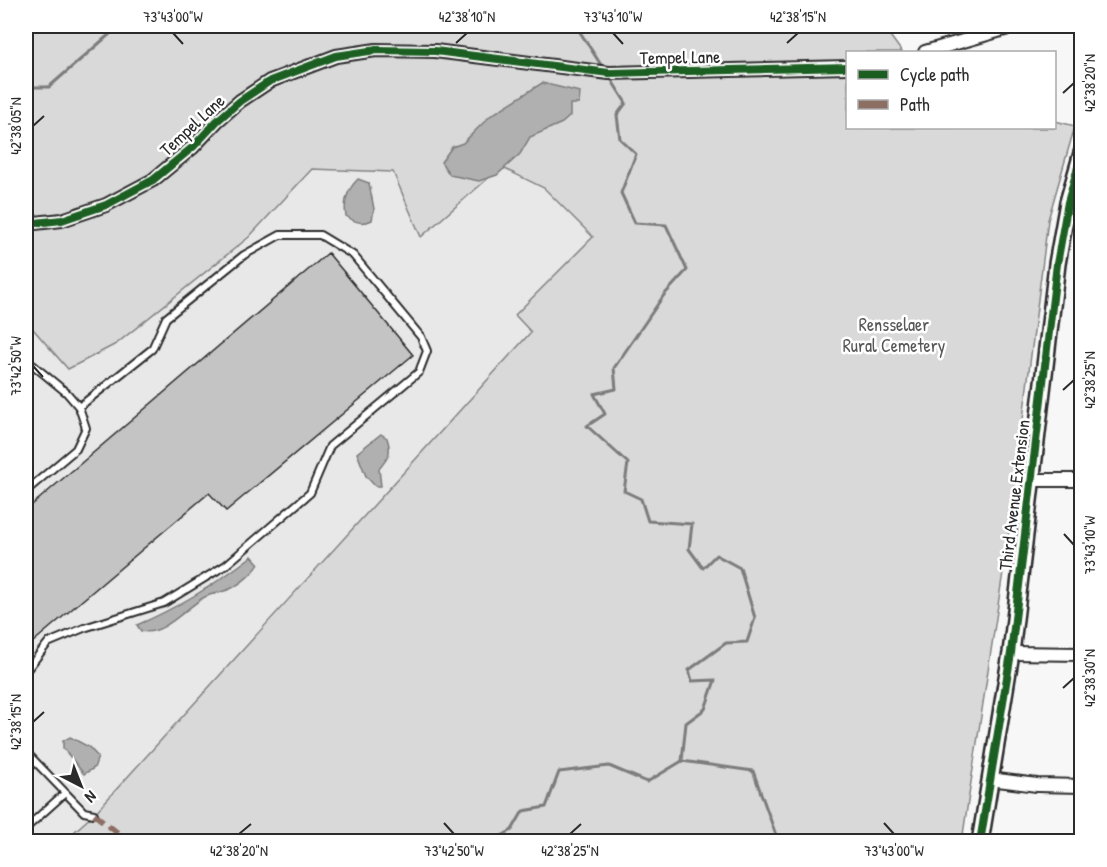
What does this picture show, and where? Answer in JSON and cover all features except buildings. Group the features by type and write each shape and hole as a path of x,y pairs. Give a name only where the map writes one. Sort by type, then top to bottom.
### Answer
{"street":[{"path":"928,51 1015,26"},
{"name":"Tempel Lane","path":"26,224 62,220 106,205 153,180 193,147 240,101 270,81 336,56 376,50 435,51 609,73 846,67"},
{"name":"Third Avenue Extension","path":"980,842 1011,652 1057,264 1068,202 1082,153"},
{"path":"1030,480 1082,480"},
{"path":"1011,652 1082,654"},
{"path":"990,779 1037,785 1082,786"}],"lane":[{"path":"26,671 48,643 84,628 164,603 226,565 310,493 330,446 419,372 427,351 421,337 352,255 320,235 280,235 244,255 166,318 152,349 79,407"},
{"path":"26,365 33,365 67,393 79,407 86,428 76,449 26,491"},
{"path":"26,752 84,812 94,814"},
{"path":"26,828 65,793"}],"shaded area":[{"path":"542,83 580,92 579,104 570,104 570,116 562,123 530,137 520,154 497,175 479,181 450,175 441,162 452,147 463,143 490,116"},
{"path":"501,167 544,188 593,237 515,315 532,332 94,814 64,841 26,841 26,321 68,369 116,344 249,237 312,169 393,172"},
{"path":"358,179 369,183 374,209 372,220 362,223 346,216 345,205 351,187"},
{"path":"381,434 387,438 389,451 379,469 381,486 375,486 366,476 357,453"},
{"path":"252,556 259,564 250,575 234,587 203,598 157,630 141,631 137,625 197,594"},
{"path":"70,737 89,747 98,757 94,768 84,774 63,748 63,741"}],"green space":[{"name":"Rensselaer Rural Cemetery","path":"26,26 883,26 901,51 846,51 846,129 1056,129 1056,121 1075,126 1048,220 1007,546 962,841 64,841 94,814 531,332 515,315 593,237 544,188 501,167 421,237 393,172 312,169 249,237 116,344 68,369 26,321"}],"waterway":[{"path":"26,87 49,87 119,26"},
{"path":"580,26 578,29 603,68"},
{"path":"609,76 626,103 617,115 620,139 636,154 621,193 635,223 666,225 687,270 664,295 614,368 616,389 594,394 605,414 587,426 628,463 624,491 641,499 648,521 692,524 689,549 703,568 716,555 740,568 755,618 747,642 726,643 689,670 692,681 715,680 705,709 686,723 682,761 753,771 777,838 775,842"},
{"path":"491,842 512,830 523,811 546,807 559,772 609,766 647,782 682,761"}],"marked path":[{"path":"94,814 129,842"}],"cycle path":[{"path":"26,224 62,220 106,205 153,180 193,147 240,101 270,81 336,56 376,50 435,51 609,73 846,67"},
{"path":"980,842 1011,653 1057,264 1068,202 1082,153"}]}
